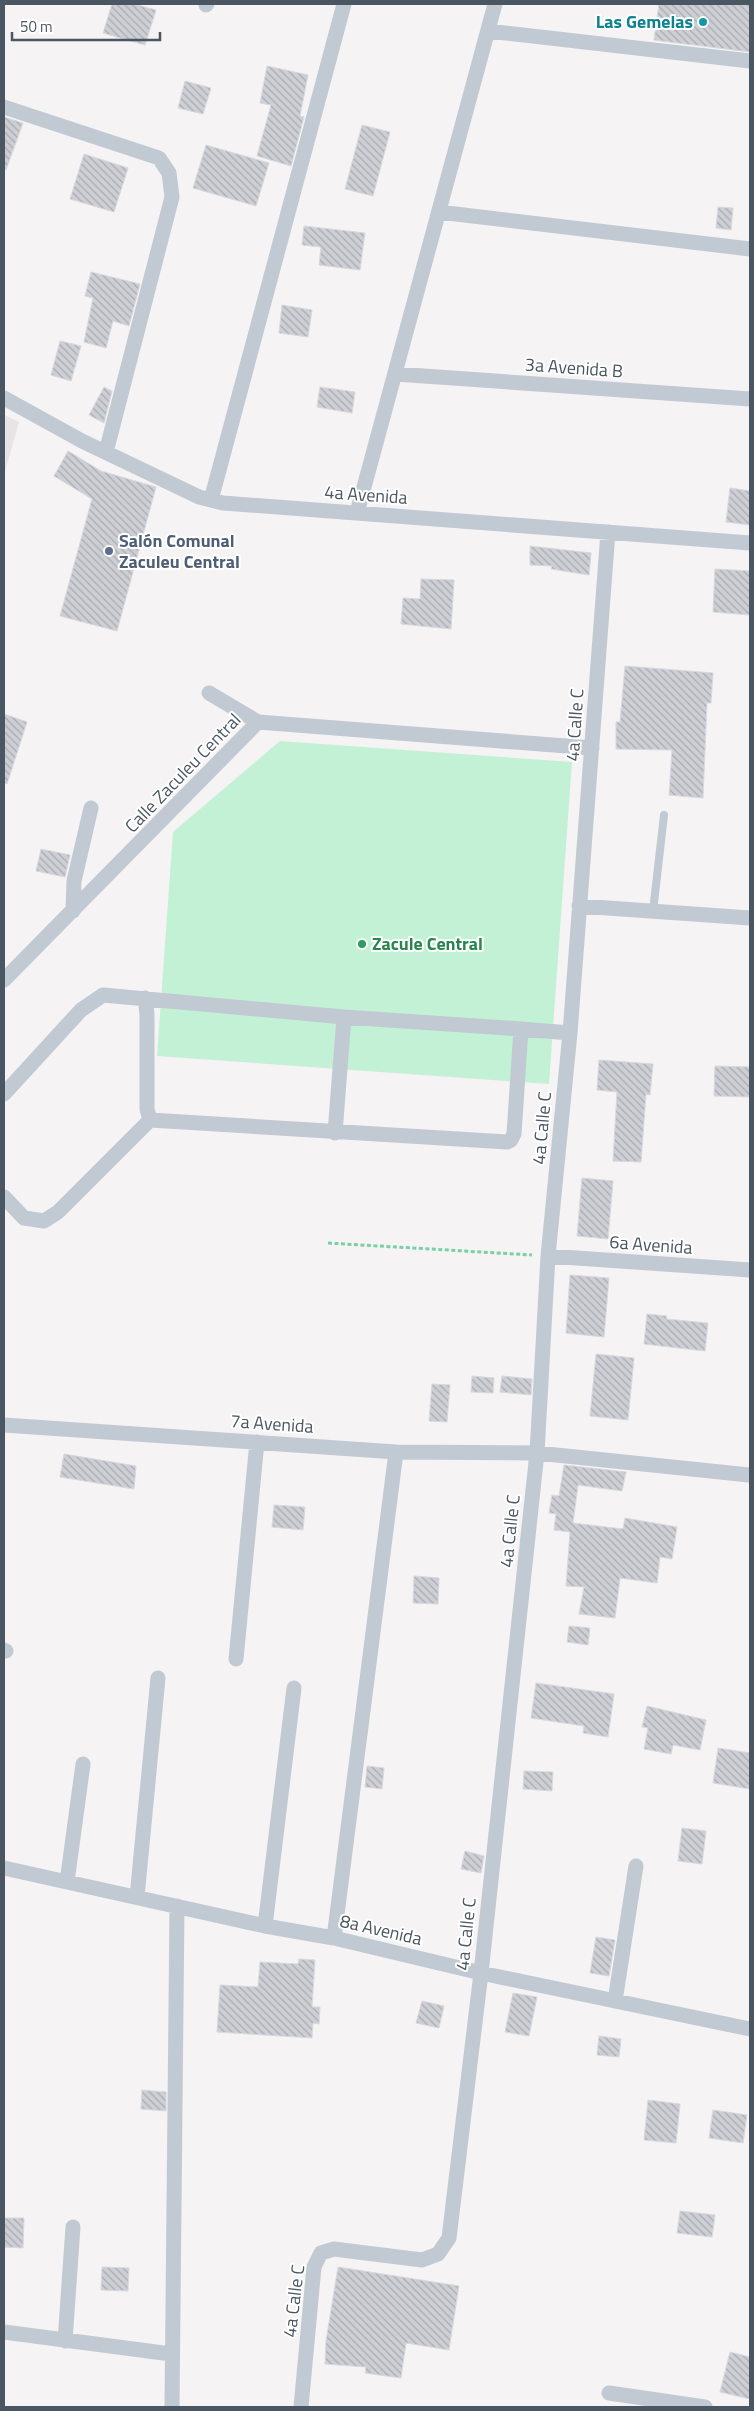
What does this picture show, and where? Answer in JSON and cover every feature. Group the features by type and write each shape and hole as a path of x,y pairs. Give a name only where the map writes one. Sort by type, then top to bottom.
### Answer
{"street":[{"path":"211,500 344,4"},
{"path":"357,513 495,4"},
{"path":"488,31 750,61"},
{"path":"4,107 159,158 168,173 172,197 106,452"},
{"path":"439,212 750,249"},
{"name":"3a Avenida B","path":"395,374 750,399"},
{"name":"4a Avenida","path":"4,398 106,452 199,496 223,503 750,543"},
{"name":"4a Calle C","path":"301,2407 314,2267 320,2253 334,2249 422,2260 438,2254 448,2238 481,1973 537,1453 548,1256 570,1033 608,532"},
{"path":"210,693 258,722"},
{"name":"Calle Zaculeu Central","path":"4,980 258,722 592,748"},
{"path":"73,911 74,882 91,808"},
{"path":"579,906 750,918"},
{"path":"4,1094 81,1010 103,995 344,1017 570,1033"},
{"path":"145,998 148,1014 147,1109 150,1120"},
{"path":"335,1133 344,1017"},
{"path":"4,1197 24,1218 44,1221 58,1212 150,1120 497,1142 511,1140 514,1134 521,1029"},
{"name":"6a Avenida","path":"548,1256 750,1270"},
{"name":"7a Avenida","path":"4,1425 396,1452 537,1453 748,1475"},
{"path":"236,1659 257,1442"},
{"path":"334,1938 396,1452"},
{"path":"137,1897 158,1678"},
{"path":"265,1926 294,1688"},
{"path":"67,1882 83,1764"},
{"path":"615,2001 636,1866"},
{"name":"8a Avenida","path":"4,1868 265,1926 334,1938 481,1973 750,2029"},
{"path":"172,2407 171,2354 177,1906"},
{"path":"66,2341 73,2227"},
{"path":"4,2332 171,2354"},
{"path":"609,2393 705,2407"}],"lane":[{"path":"653,911 664,815"}],"path":[{"path":"328,1243 548,1256"}],"shaded area":[{"path":"4,415 19,422 4,475"}],"green space":[{"name":"Zacule Central","path":"280,741 572,762 549,1084 157,1056 173,832"}],"building":[{"path":"112,4 134,4 156,10 145,45 103,33"},
{"name":"Las Gemelas","path":"659,4 750,4 750,52 654,40"},
{"path":"267,66 308,75 300,116 304,117 291,166 257,156 271,105 260,103"},
{"path":"185,81 211,88 203,114 178,108"},
{"path":"4,117 23,123 6,170 4,169"},
{"path":"362,125 390,132 373,196 345,189"},
{"path":"206,145 269,163 256,206 193,188"},
{"path":"84,154 128,168 114,212 70,199"},
{"path":"718,207 733,208 731,230 716,228"},
{"path":"304,226 365,233 360,270 319,265 321,247 302,245"},
{"path":"91,272 140,284 129,326 113,321 106,348 84,342 93,298 85,296"},
{"path":"282,305 312,310 308,337 279,333"},
{"path":"60,341 81,346 71,381 51,375"},
{"path":"104,387 112,391 104,423 89,415"},
{"path":"320,387 355,392 352,413 317,407"},
{"name":"Salón Comunal Zaculeu Central","path":"68,451 101,471 156,487 117,631 60,616 92,499 54,476"},
{"path":"730,488 750,491 750,525 726,522"},
{"path":"530,546 591,553 589,575 551,569 552,566 530,565"},
{"path":"715,569 750,571 750,615 713,612"},
{"path":"421,579 454,580 451,629 401,624 403,598 420,599"},
{"path":"625,666 713,673 711,703 707,703 703,798 669,795 672,750 616,749 616,722 620,722"},
{"path":"4,714 27,722 7,784 4,783"},
{"path":"41,849 70,855 65,877 36,871"},
{"path":"599,1060 653,1064 650,1095 646,1094 641,1162 613,1161 617,1092 597,1090"},
{"path":"715,1066 750,1067 750,1097 714,1096"},
{"path":"582,1178 613,1181 608,1239 577,1236"},
{"path":"570,1275 609,1278 604,1337 566,1333"},
{"path":"647,1314 667,1316 666,1319 708,1323 705,1351 644,1344"},
{"path":"596,1354 634,1358 628,1420 590,1416"},
{"path":"472,1376 494,1378 493,1393 471,1392"},
{"path":"502,1376 532,1379 531,1395 500,1392"},
{"path":"432,1384 450,1385 447,1422 429,1421"},
{"path":"64,1454 136,1466 134,1489 60,1477"},
{"path":"564,1465 626,1472 622,1491 578,1485 573,1523 623,1529 625,1518 677,1527 672,1559 660,1557 657,1583 620,1578 615,1618 579,1614 584,1587 566,1586 570,1532 554,1530 556,1514 549,1513 552,1495 559,1496"},
{"path":"274,1505 305,1507 303,1530 272,1527"},
{"path":"414,1576 439,1578 438,1604 413,1603"},
{"path":"569,1626 590,1628 588,1645 567,1642"},
{"path":"536,1683 614,1694 608,1737 583,1733 584,1726 531,1718"},
{"path":"647,1706 706,1720 700,1750 673,1745 671,1754 644,1749 648,1728 642,1727"},
{"path":"718,1748 750,1753 750,1789 713,1783"},
{"path":"367,1766 384,1768 382,1789 365,1787"},
{"path":"524,1771 553,1772 552,1791 523,1789"},
{"path":"682,1828 706,1831 702,1864 678,1861"},
{"path":"465,1851 484,1856 481,1873 461,1869"},
{"path":"596,1937 615,1940 609,1976 590,1973"},
{"path":"299,1959 315,1960 312,2007 320,2007 319,2024 313,2023 312,2038 217,2032 220,1985 258,1987 260,1962 298,1964"},
{"path":"513,1993 537,1997 529,2036 505,2032"},
{"path":"422,2001 444,2006 439,2028 416,2023"},
{"path":"599,2036 621,2039 619,2057 597,2055"},
{"path":"142,2090 166,2092 166,2111 141,2109"},
{"path":"648,2100 680,2104 676,2143 644,2140"},
{"path":"713,2110 747,2115 743,2143 709,2138"},
{"path":"680,2211 715,2215 712,2237 677,2233"},
{"path":"4,2218 24,2218 23,2248 4,2247"},
{"path":"102,2267 129,2268 128,2291 101,2290"},
{"path":"338,2267 459,2286 449,2350 406,2343 401,2378 365,2373 366,2367 325,2364 326,2341"},
{"path":"730,2352 750,2357 750,2399 720,2392"}],"place":[{"name":"Las Gemelas","path":"703,22"},
{"name":"Salón Comunal Zaculeu Central","path":"109,551"},
{"name":"Zacule Central","path":"362,944"}]}
